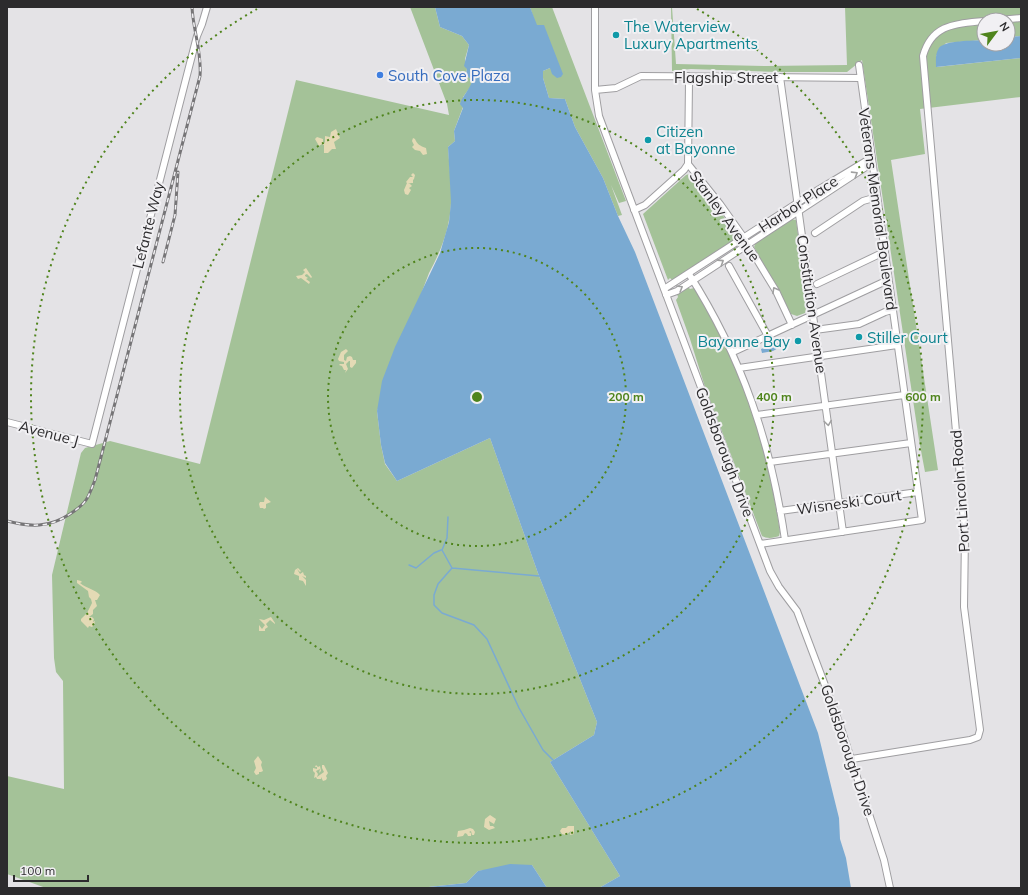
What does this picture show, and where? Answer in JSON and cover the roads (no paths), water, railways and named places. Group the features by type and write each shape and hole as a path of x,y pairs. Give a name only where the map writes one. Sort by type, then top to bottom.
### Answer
{"street":[{"name":"Lefante Way","path":"92,444 197,36 207,7"},
{"name":"Goldsborough Drive","path":"595,7 595,90 599,116 760,544 774,579 794,605 798,614 852,758 884,860 890,888"},
{"name":"Port Lincoln Road","path":"852,758 970,740 978,737 980,730 964,607 965,526 923,56 925,47 929,40 940,30 959,24 976,22"},
{"name":"Veterans Memorial Boulevard","path":"843,532 922,520 871,161 859,65"},
{"name":"Flagship Street","path":"595,90 616,88 641,76 860,78"},
{"name":"Stanley Avenue","path":"688,76 688,164 720,204 748,244 776,291 792,325"},
{"name":"Constitution Avenue","path":"780,77 843,532"},
{"name":"Harbor Place","path":"665,292 689,274 798,203 871,161"},
{"name":"Harbor Place","path":"665,292 677,291 866,167 871,161"},
{"path":"634,210 645,205 684,170 688,164"},
{"path":"815,233 864,200 876,197"},
{"path":"817,284 884,252"},
{"path":"729,266 768,336"},
{"path":"689,274 716,319 733,352 757,415 770,462 785,540"},
{"path":"733,352 888,280"},
{"path":"815,330 859,324 892,310"},
{"path":"740,368 897,345"},
{"path":"757,415 904,394"},
{"name":"Avenue J","path":"7,422 92,444"},
{"path":"770,462 911,443"},
{"name":"Wisneski Court","path":"780,511 918,492"},
{"path":"760,544 843,532"}],"water":[{"path":"435,7 530,7 537,25 544,25 563,74 561,77 557,78 552,74 550,68 543,71 543,78 549,98 565,99 575,127 603,178 618,216 635,252 818,733 839,818 840,839 846,858 851,888 599,888 620,876 550,762 594,735 597,722 539,576 490,438 397,481 385,463 381,445 377,411 382,381 395,347 440,253 449,222 451,202 448,147 455,141 454,131 463,108 460,104 472,81 466,74 467,69 464,66 469,45 462,36 440,27"},
{"path":"1016,36 1021,36 1021,58 936,67 937,53 942,45 960,41 976,40 976,52 1016,52"},
{"path":"777,342 780,347 773,351 762,353 761,349"},
{"path":"510,864 532,865 547,888 419,888 466,883 478,871"}],"waterway":[{"path":"448,517 447,538 442,550 452,568"},
{"path":"409,565 416,568 434,553 441,550"},
{"path":"539,576 452,568 438,584 434,595 434,605 442,613 474,625 487,639 519,708 543,750 553,760"}],"railway":[{"path":"7,521 39,525 62,519 81,506 89,495 95,480 200,76 200,58 192,7"},
{"path":"163,262 175,215 178,172"}],"place":[{"name":"The Waterview Luxury Apartments","path":"616,35"},
{"name":"South Cove Plaza","path":"380,75"},
{"name":"Citizen at Bayonne","path":"648,140"},
{"name":"Stiller Court","path":"859,337"},
{"name":"Bayonne Bay","path":"798,341"}]}
